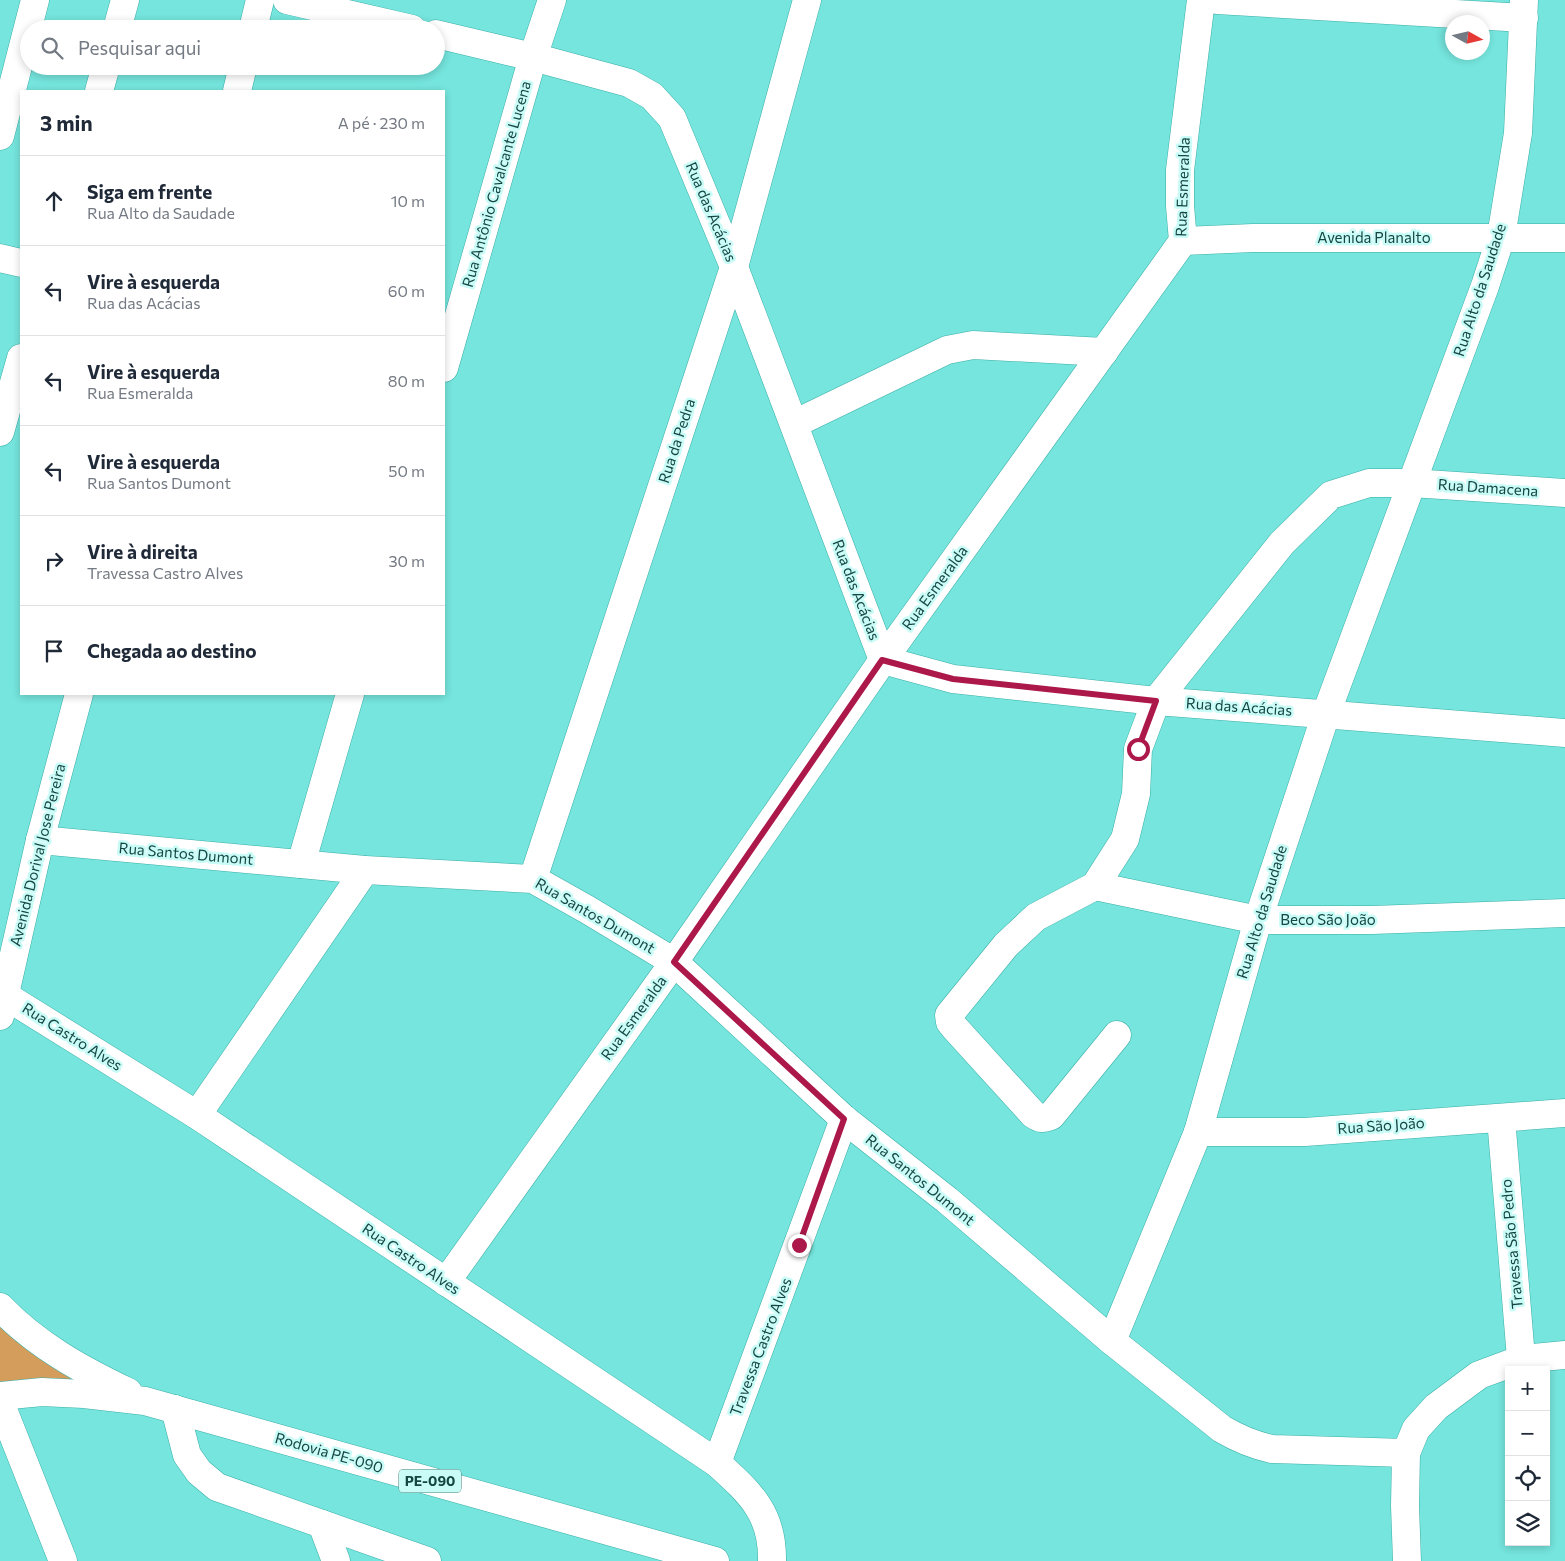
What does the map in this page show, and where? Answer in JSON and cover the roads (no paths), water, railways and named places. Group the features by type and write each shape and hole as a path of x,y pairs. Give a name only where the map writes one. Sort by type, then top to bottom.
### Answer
{"main road":[{"path":"30,20 35,0"},
{"path":"119,20 125,0"},
{"path":"255,20 260,0"},
{"path":"287,0 373,20"},
{"name":"Rua Antônio Cavalcante Lucena","path":"445,365 533,57 552,0"},
{"name":"Rua da Pedra","path":"533,878 734,268 807,0"},
{"name":"Rua Esmeralda","path":"446,1282 674,962 882,660 1183,241 1180,206 1180,170 1200,0"},
{"path":"1217,0 1524,9"},
{"name":"Rua Alto da Saudade","path":"1112,1341 1198,1132 1258,920 1326,714 1485,286 1501,237 1518,132 1524,9"},
{"name":"Rua das Acácias","path":"445,36 533,57 629,83 652,96 672,118 734,268 882,660 953,679 1156,701 1565,733"},
{"path":"0,136 20,58"},
{"path":"99,90 103,75"},
{"path":"236,90 240,75"},
{"name":"Avenida Planalto","path":"1183,241 1253,238 1565,238"},
{"path":"0,258 20,263"},
{"path":"794,424 947,350 973,346 1104,352"},
{"path":"0,432 20,362"},
{"path":"1117,1035 1051,1116 1044,1119 1038,1118 1033,1114 950,1022 948,1015 1006,945 1036,918 1095,886 1124,839 1136,794 1138,749 1156,701 1282,543 1330,495 1369,483 1411,483"},
{"name":"Rua Damacena","path":"1411,483 1565,493"},
{"name":"Avenida Dorival Jose Pereira","path":"2,1005 40,840 78,695"},
{"path":"301,864 350,695"},
{"name":"Rua Santos Dumont","path":"40,840 365,870 533,878 674,962 844,1119 947,1200 1112,1341 1222,1429 1241,1441 1272,1449 1406,1453"},
{"path":"197,1115 365,870"},
{"name":"Beco São João","path":"1095,886 1258,920 1372,920 1565,912"},
{"name":"Rua Castro Alves","path":"2,1005 197,1115 717,1463 748,1491 766,1520 773,1544 772,1561"},
{"name":"Rua São João","path":"1198,1132 1305,1132 1565,1112"},
{"name":"Travessa São Pedro","path":"1500,1118 1522,1365"},
{"name":"Travessa Castro Alves","path":"717,1463 844,1119"},
{"name":"Rodovia PE-090","path":"0,1307 14,1322 81,1369 145,1401"},
{"path":"1407,1561 1406,1453 1416,1429 1436,1407 1479,1375 1565,1355"},
{"name":"Rodovia PE-090","path":"0,1396 42,1392 84,1394 145,1401 715,1561"},
{"path":"0,1402 63,1561"},
{"path":"175,1409 187,1456 199,1472 217,1487 427,1561"},
{"path":"322,1524 336,1561"}]}
